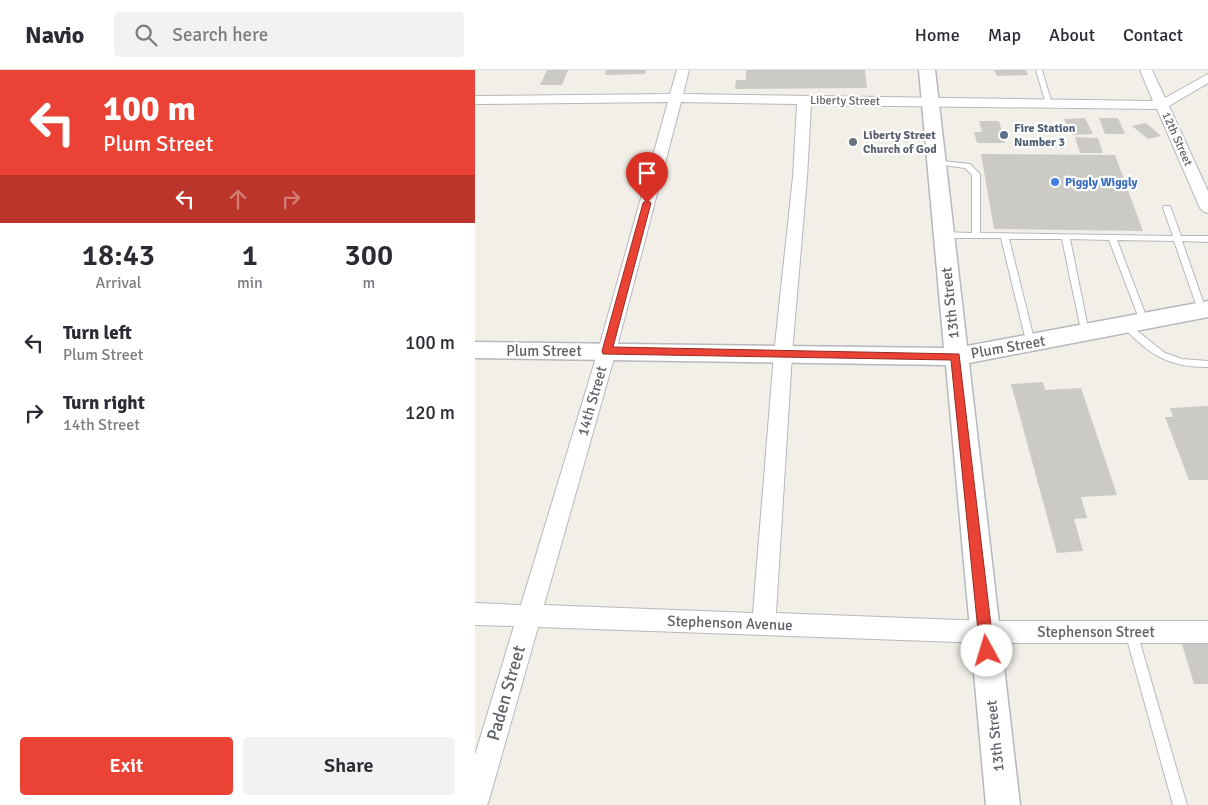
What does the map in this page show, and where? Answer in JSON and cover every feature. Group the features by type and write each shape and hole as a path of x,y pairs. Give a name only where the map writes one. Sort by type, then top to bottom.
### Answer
{"street":[{"name":"14th Street","path":"528,616 607,351 683,70"},
{"name":"13th Street","path":"927,70 1003,805"},
{"name":"12th Street","path":"1146,70 1208,208"},
{"path":"1162,105 1205,82"},
{"name":"Liberty Street","path":"475,100 675,98 1162,105"},
{"path":"764,624 783,354 800,177 804,101"},
{"name":"Plum Street","path":"475,350 956,357 1205,310"},
{"name":"Stephenson Avenue","path":"475,614 985,632"},
{"name":"Paden Street","path":"475,800 528,616"},
{"name":"Stephenson Street","path":"985,632 1208,632"}],"lane":[{"path":"1039,70 1049,104"},
{"path":"936,162 967,166 976,174 976,236"},
{"path":"1167,208 1205,310"},
{"path":"943,235 1208,239"},
{"path":"1004,236 1030,343"},
{"path":"1065,236 1085,333"},
{"path":"1112,237 1135,323 1148,347 1159,355 1187,364 1208,364"},
{"path":"1131,632 1180,805"}],"building":[{"path":"547,70 568,70 562,85 540,85"},
{"path":"606,70 646,70 645,74 605,75"},
{"path":"746,70 865,70 867,88 735,89 736,80 746,80"},
{"path":"994,70 1026,70 1028,75 997,76"},
{"path":"1085,118 1093,134 1072,135 1064,119"},
{"path":"1099,118 1118,118 1125,134 1105,134"},
{"path":"979,121 999,121 1005,143 977,143 974,132 982,132"},
{"path":"1146,123 1161,136 1148,139 1132,126"},
{"path":"1075,137 1098,138 1103,153 1080,153"},
{"name":"Piggly Wiggly","path":"981,154 1115,155 1143,231 994,229"},
{"path":"1043,382 1045,390 1081,388 1117,495 1081,497 1087,518 1074,519 1083,551 1057,553 1011,384"},
{"path":"1208,406 1208,480 1189,480 1165,417 1173,417 1170,408"},
{"path":"1180,638 1208,638 1208,684 1194,684"}],"place":[{"name":"Fire Station Number 3","path":"1004,135"},
{"name":"Liberty Street Church of God","path":"853,142"},
{"name":"Piggly Wiggly","path":"1055,182"}],"route":[{"path":"647,203 607,351 956,357 987,651"}]}
